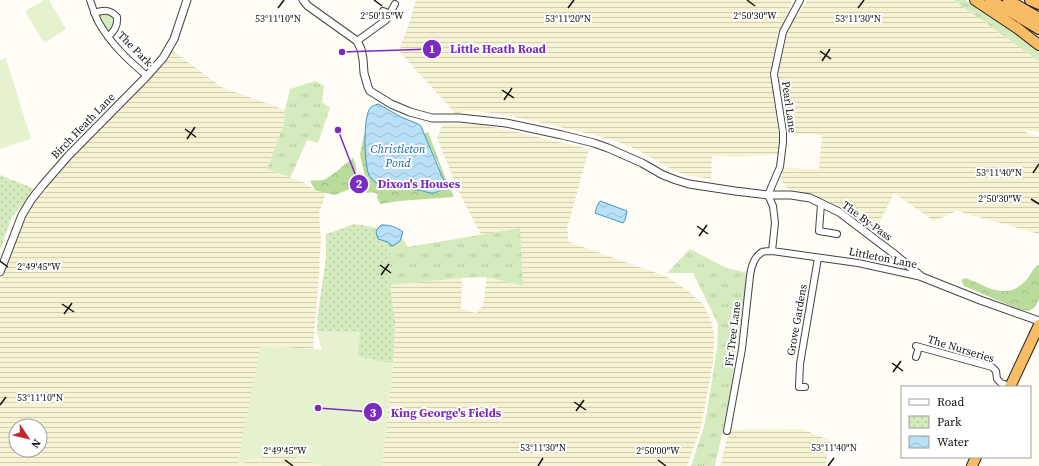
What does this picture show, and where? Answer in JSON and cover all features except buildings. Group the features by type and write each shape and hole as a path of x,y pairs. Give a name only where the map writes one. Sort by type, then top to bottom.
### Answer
{"highway":[{"path":"975,0 1017,28 1039,45"},
{"path":"990,0 1039,29"},
{"path":"1008,0 1039,18"},
{"path":"1030,0 1039,4"},
{"path":"1010,386 1039,325"}],"street":[{"name":"The Park","path":"90,0 98,22 111,42 129,61 147,76"},
{"name":"Birch Heath Lane","path":"0,272 22,215 31,200 69,155 163,58 174,39 187,0"},
{"path":"303,0 308,6 356,42 386,20 395,4"},
{"name":"Pearl Lane","path":"768,195 780,167 783,142 783,132 774,74 783,32 800,0"},
{"name":"The Park","path":"94,12 103,10 110,11 117,17 118,23 108,37"},
{"path":"383,11 390,14"},
{"name":"The By-Pass","path":"356,42 361,49 364,73 370,91 391,104 410,112 432,118 460,118 506,123 594,143 642,163 663,175 684,182 735,191 768,195 791,195 810,198 839,212 922,277"},
{"path":"768,195 773,206 775,223 772,251"},
{"path":"821,204 818,231 837,234"},
{"name":"Littleton Lane","path":"772,251 858,263 922,277 1039,321"},
{"name":"Fir Tree Lane","path":"727,431 742,348 752,266 762,252 772,251"},
{"name":"Grove Gardens","path":"799,387 800,364 818,258"},
{"name":"The Nurseries","path":"916,357 918,346 992,367 996,370 997,379 1008,386"}],"shaded area":[{"path":"416,0 792,0 787,15 777,35 772,79 780,141 779,154 736,157 712,155 711,179 685,175 673,170 636,149 598,136 494,113 471,111 455,113 399,51"},
{"path":"808,0 953,0 1039,61 1039,132 1025,130 1027,133 1039,137 1039,234 957,211 934,221 894,193 874,234 856,216 832,203 816,196 787,188 781,180 783,168 819,169 822,135 786,133 778,77 782,46 791,24"},
{"path":"172,50 221,87 285,110 284,123 267,169 303,182 315,190 325,193 319,212 321,238 313,349 261,346 238,464 270,455 296,457 322,466 0,466 0,282 19,232 35,200 47,183 155,73"},
{"path":"443,124 476,124 589,149 567,229 569,242 665,276 687,290 703,304 711,320 714,334 713,362 702,422 687,466 382,466 393,364 395,321 390,285 462,278 461,309 476,313 483,306 487,277 523,286 519,228 481,235 460,194 437,138"},
{"path":"802,429 831,441 825,466 720,466 729,430"}],"green space":[{"path":"44,0 49,0 66,29 44,43 25,11"},
{"path":"953,0 965,0 1011,29 1039,51 1039,61"},
{"path":"102,13 111,14 116,22 112,30 108,31 101,24 99,15"},
{"path":"6,58 31,139 0,149 0,60"},
{"path":"315,81 324,86 322,102 330,108 318,143 307,140 290,177 267,169 284,123 285,110 290,89"},
{"path":"365,131 366,150 394,189 404,188 437,193 444,186 438,164 424,134 428,132 454,197 380,204 377,197 378,194 364,192 366,182 360,154"},
{"path":"353,158 356,166 356,173 352,188 335,195 315,190 310,181 326,178"},
{"path":"0,175 35,189 12,217 0,250"},
{"path":"354,224 378,228 376,232 390,245 390,285 395,321 393,364 322,350 317,331 326,257 326,234"},
{"path":"520,228 523,286 487,277 390,285 390,245 393,246 400,241 401,236 408,247"},
{"path":"690,249 724,267 747,273 734,370 715,466 691,466 705,423 717,349 718,324 693,273 667,273"},
{"path":"1039,265 1039,299 1035,307 1029,311 1018,309 964,286 961,280 966,278 997,290 1012,290 1020,286 1035,267"},
{"path":"317,331 360,332 358,357 393,364 382,466 322,466 296,457 270,455 237,464 261,346 322,350"}],"water":[{"name":"Christleton Pond","path":"378,104 421,126 444,180 440,191 432,193 419,190 385,187 375,182 369,176 365,152 366,121 370,108"},
{"path":"600,201 627,211 623,223 595,213"},
{"path":"381,225 392,226 403,232 400,241 393,246 388,242 378,239 376,232"}],"place":[{"name":"Little Heath Road","path":"342,52"},
{"name":"Dixon's Houses","path":"338,130"},
{"name":"King George's Fields","path":"318,408"}]}
